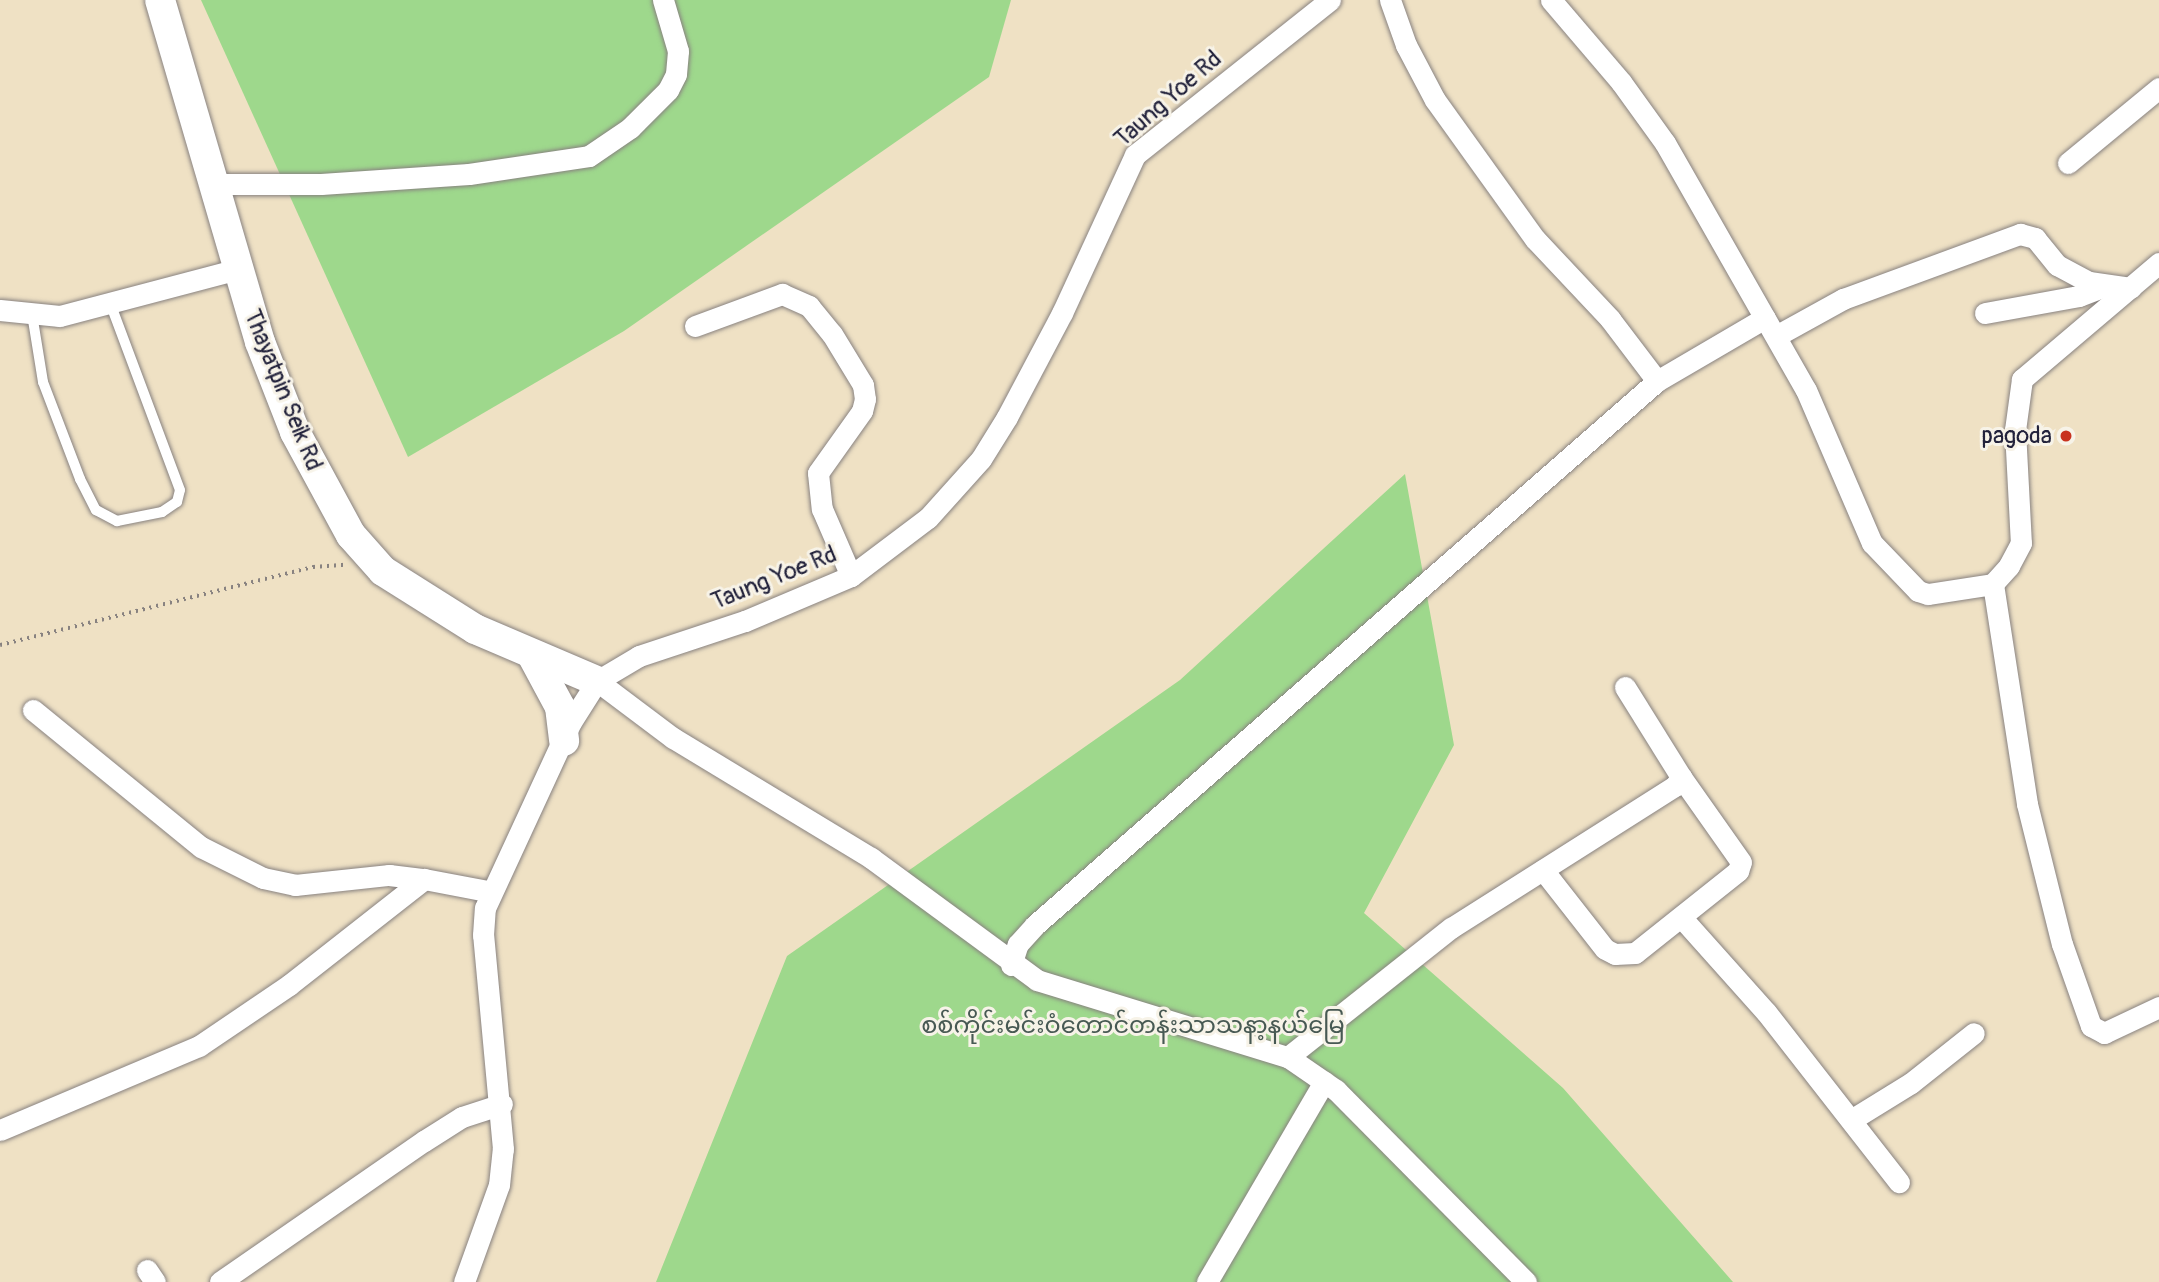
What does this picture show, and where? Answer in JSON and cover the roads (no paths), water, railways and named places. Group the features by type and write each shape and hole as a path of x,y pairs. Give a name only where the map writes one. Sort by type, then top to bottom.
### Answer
{"street":[{"name":"Thayatpin Seik Rd","path":"160,0 217,184 260,342 295,432 324,490 372,563 475,629 597,681"},
{"path":"217,184 321,184 469,174 589,156 630,128 668,90 676,74 678,51 663,0"},
{"name":"Taung Yoe Rd","path":"597,681 639,656 757,616 851,576 928,518 981,459 1062,313 1135,155 1330,0"},
{"path":"1390,0 1406,45 1435,100 1535,239 1611,318 1657,381"},
{"path":"1551,0 1621,82 1665,143 1806,390 1872,543 1918,590 1928,594 1993,584"},
{"path":"2068,163 2159,88"},
{"path":"1011,965 1018,944 1066,897 1657,381 1770,327 2020,234 2035,238 2057,265 2089,282 2131,288"},
{"path":"2159,263 2022,379 2015,430 2021,543 1993,584 2027,804 2062,944 2091,1026 2104,1032 2159,1007"},
{"path":"0,310 60,316 111,305 238,269"},
{"path":"1985,313 2079,296 2109,285"},
{"path":"695,326 782,294 809,306 832,334 863,385 865,398 862,411 818,473 822,509 851,576"},
{"path":"532,655 560,708 564,741"},
{"path":"464,1282 499,1185 502,1104 483,935 492,892 564,741 597,681 673,737 871,858 1011,965 1037,980 1288,1057 1324,1082 1520,1280"},
{"path":"1544,870 1605,949 1615,954 1636,953 1738,871 1741,862 1681,778 1625,687"},
{"path":"33,710 201,846 263,878 295,885 389,875 492,892"},
{"path":"1288,1057 1451,928 1657,800 1681,778"},
{"path":"0,1130 199,1046 289,985 424,879"},
{"path":"1681,917 1766,1012 1899,1182"},
{"path":"1851,1120 1911,1083 1974,1033"},
{"path":"1207,1282 1324,1082"},
{"path":"220,1282 462,1117 502,1104"}],"lane":[{"path":"32,314 43,382 79,479 96,510 117,521 162,512 177,502 180,490 111,305"}],"place":[{"name":"pagoda","path":"2066,436"}],"park label":[{"name":"စစ်ကိုင်းမင်းဝံတောင်တန်းသာသနာ့နယ်မြေ","path":"1133,1026"}]}
